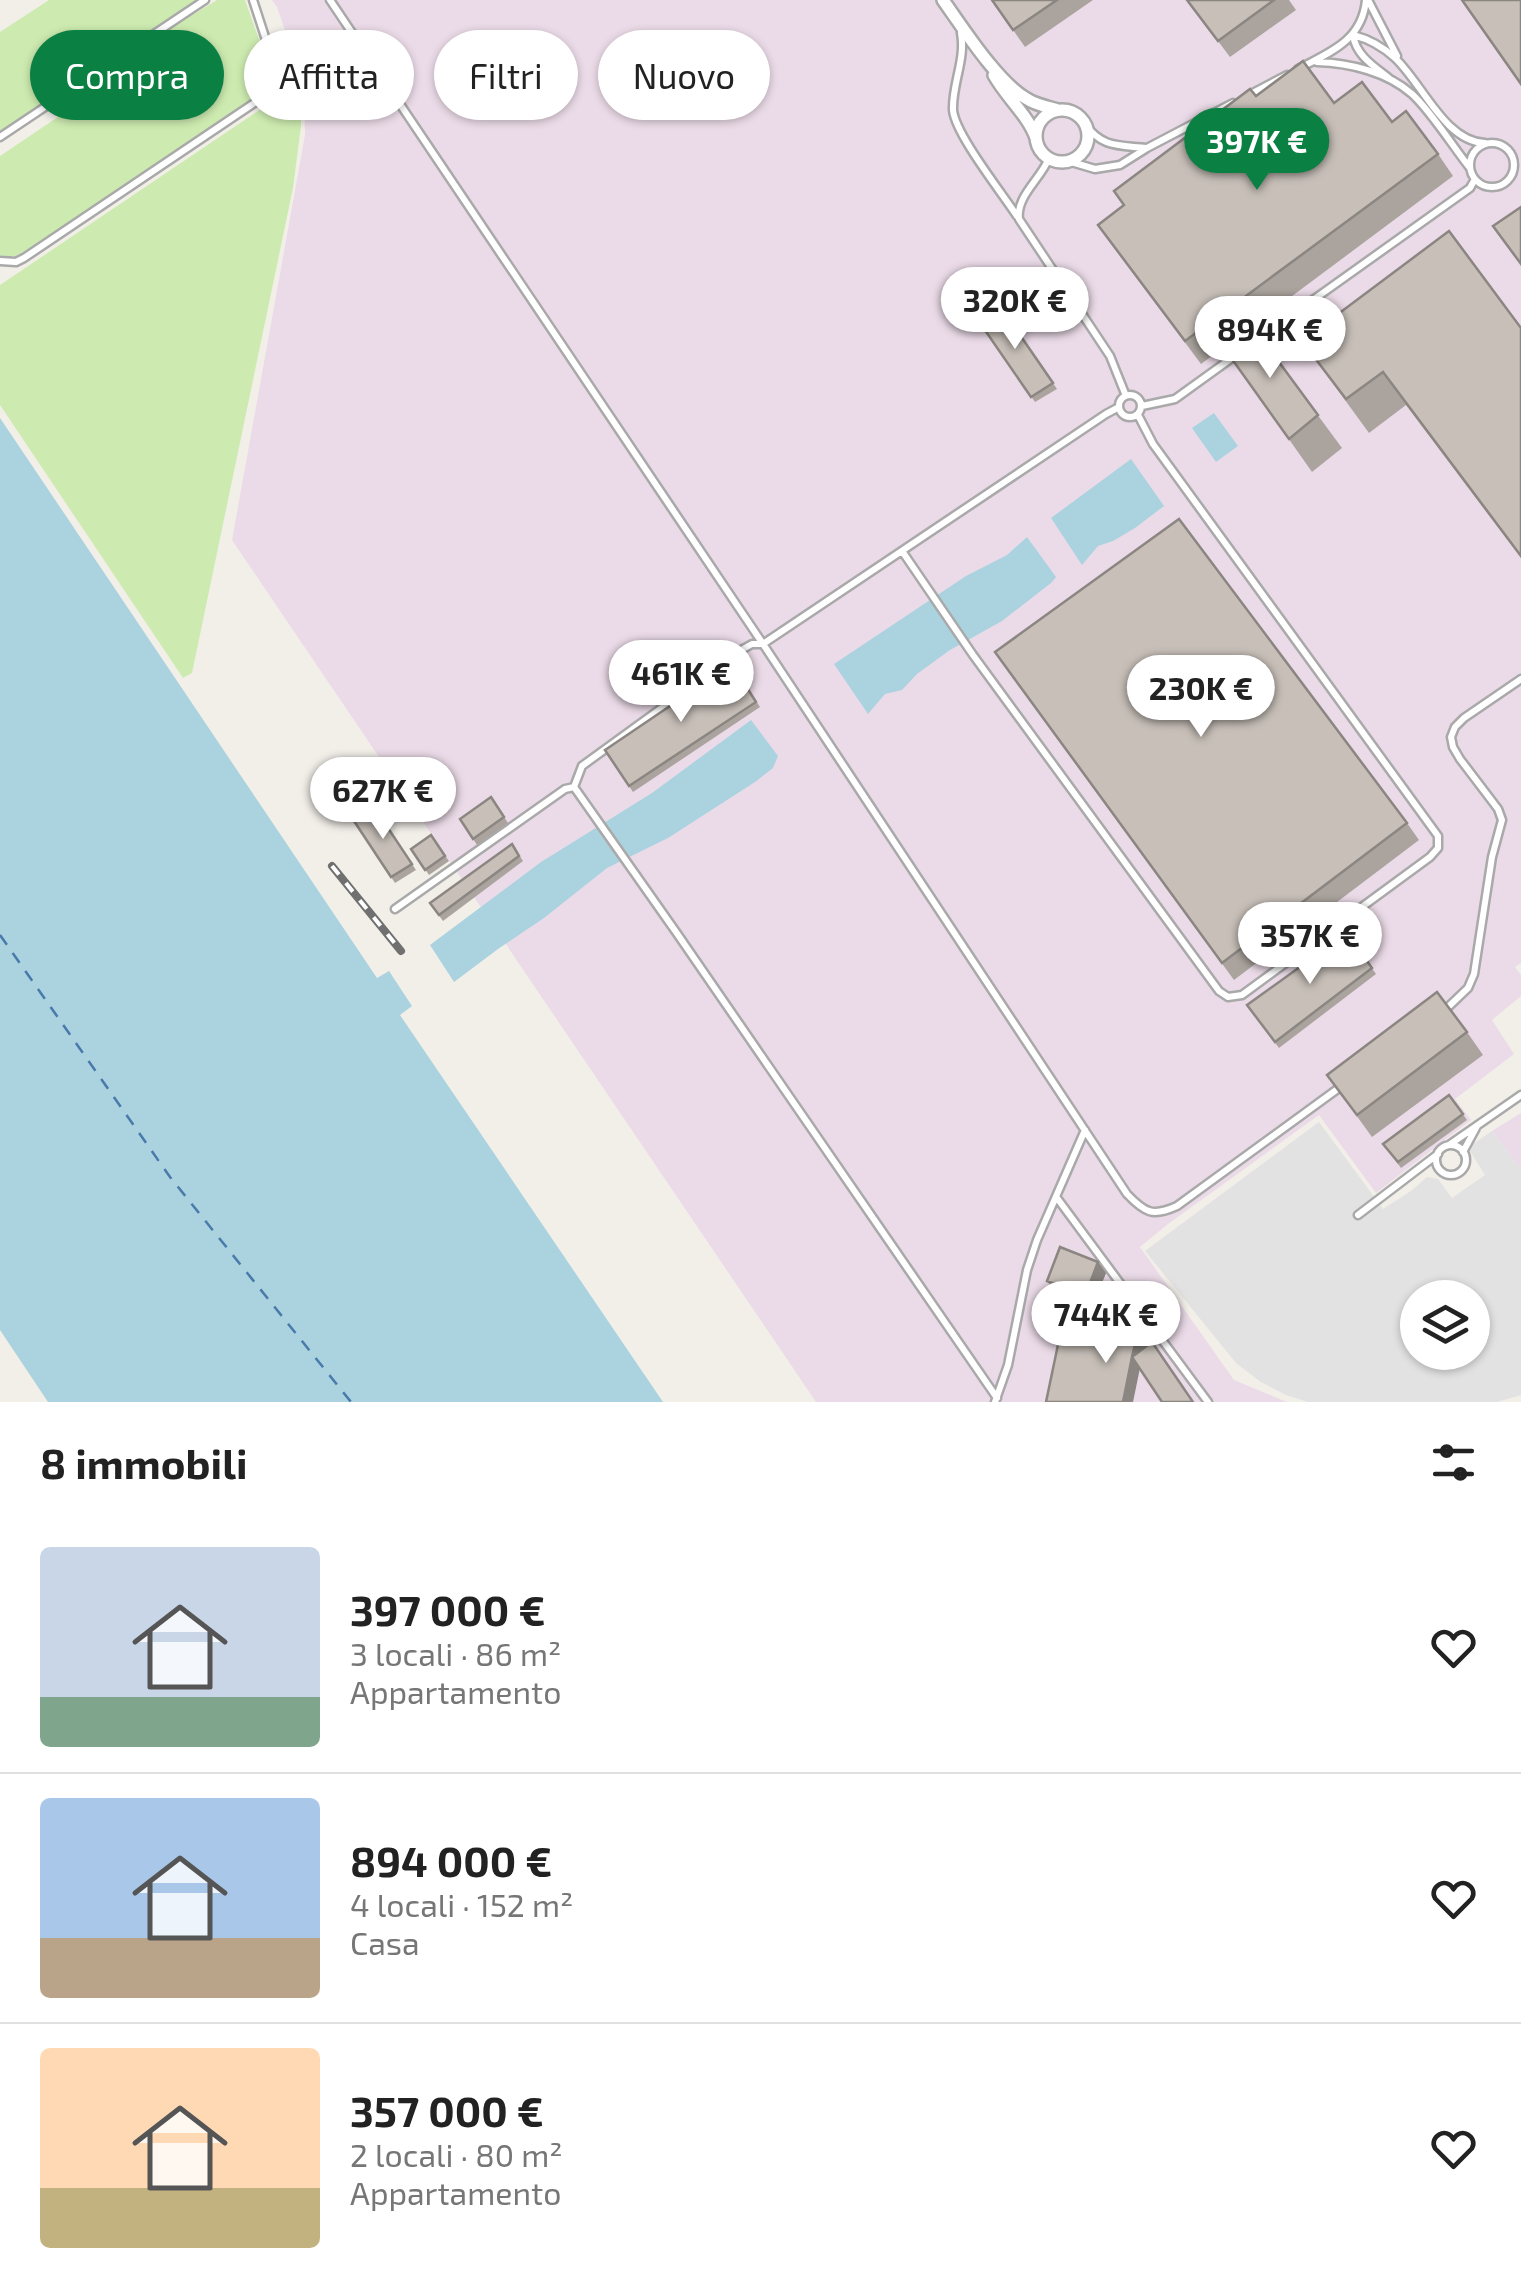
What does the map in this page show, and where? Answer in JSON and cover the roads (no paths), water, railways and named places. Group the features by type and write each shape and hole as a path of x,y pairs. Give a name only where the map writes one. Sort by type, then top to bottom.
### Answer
{"street":[{"path":"946,5 1030,125 1040,148 1049,158 1075,158 1086,146 1084,124 1073,112 1025,98 985,58"},
{"path":"1037,142 1040,122 1058,110"}],"lane":[{"path":"0,137 206,0"},
{"path":"0,261 24,258 275,89 279,80 253,0"},
{"path":"330,0 1127,1194 1143,1210 1161,1213 1177,1206 1347,1083"},
{"path":"1068,161 1095,169 1120,166 1147,148 1335,50 1361,24 1367,0"},
{"path":"1367,0 1402,66"},
{"path":"946,5 957,22 964,47 953,104 956,124 1110,356 1126,396"},
{"path":"1353,36 1371,41 1394,56 1457,133 1474,143 1499,143 1510,152 1517,160 1513,173 1502,184 1488,187 1474,179 1470,168 1413,95 1362,56 1353,36"},
{"path":"1311,62 1329,62 1390,79"},
{"path":"1084,124 1105,144 1147,148"},
{"path":"1470,168 1474,150 1485,143"},
{"path":"1019,219 1020,202 1049,158"},
{"path":"1252,343 1470,188 1474,179"},
{"path":"1142,406 1174,399 1237,354"},
{"path":"1126,396 1137,397 1142,406 1138,415 1131,418 1124,416 1119,407 1126,396"},
{"path":"574,787 582,766 743,649 763,644 1119,407"},
{"path":"902,550 973,655 1219,991 1228,996 1242,994 1430,857 1439,843 1434,830 1186,491 1138,415"},
{"path":"1439,1014 1468,988 1474,974 1492,857 1502,820 1498,808 1460,759 1451,737 1464,718 1521,679"},
{"path":"574,787 996,1400"},
{"path":"395,909 565,789 574,787"},
{"path":"1358,1215 1521,1094"},
{"path":"1463,1152 1479,1123"},
{"path":"996,1400 1008,1365 1027,1270 1085,1129"},
{"path":"1416,1172 1438,1168 1450,1175 1460,1172 1466,1164 1463,1152 1448,1146"},
{"path":"1438,1154 1438,1168"},
{"path":"1056,1198 1208,1402"}],"water":[{"path":"1214,413 1238,446 1216,462 1192,428"},
{"path":"0,418 377,978 389,971 412,1006 400,1015 663,1402 48,1402 0,1330"},
{"path":"1131,459 1164,506 1135,528 1098,546 1082,565 1051,518"},
{"path":"1027,537 1056,577 1051,583 1002,621 950,650 902,690 885,694 868,714 834,664 966,576 1007,555"},
{"path":"751,720 778,756 773,768 668,838 607,868 454,982 430,945 541,862 652,793"}],"railway":[{"path":"332,866 401,951"}]}
